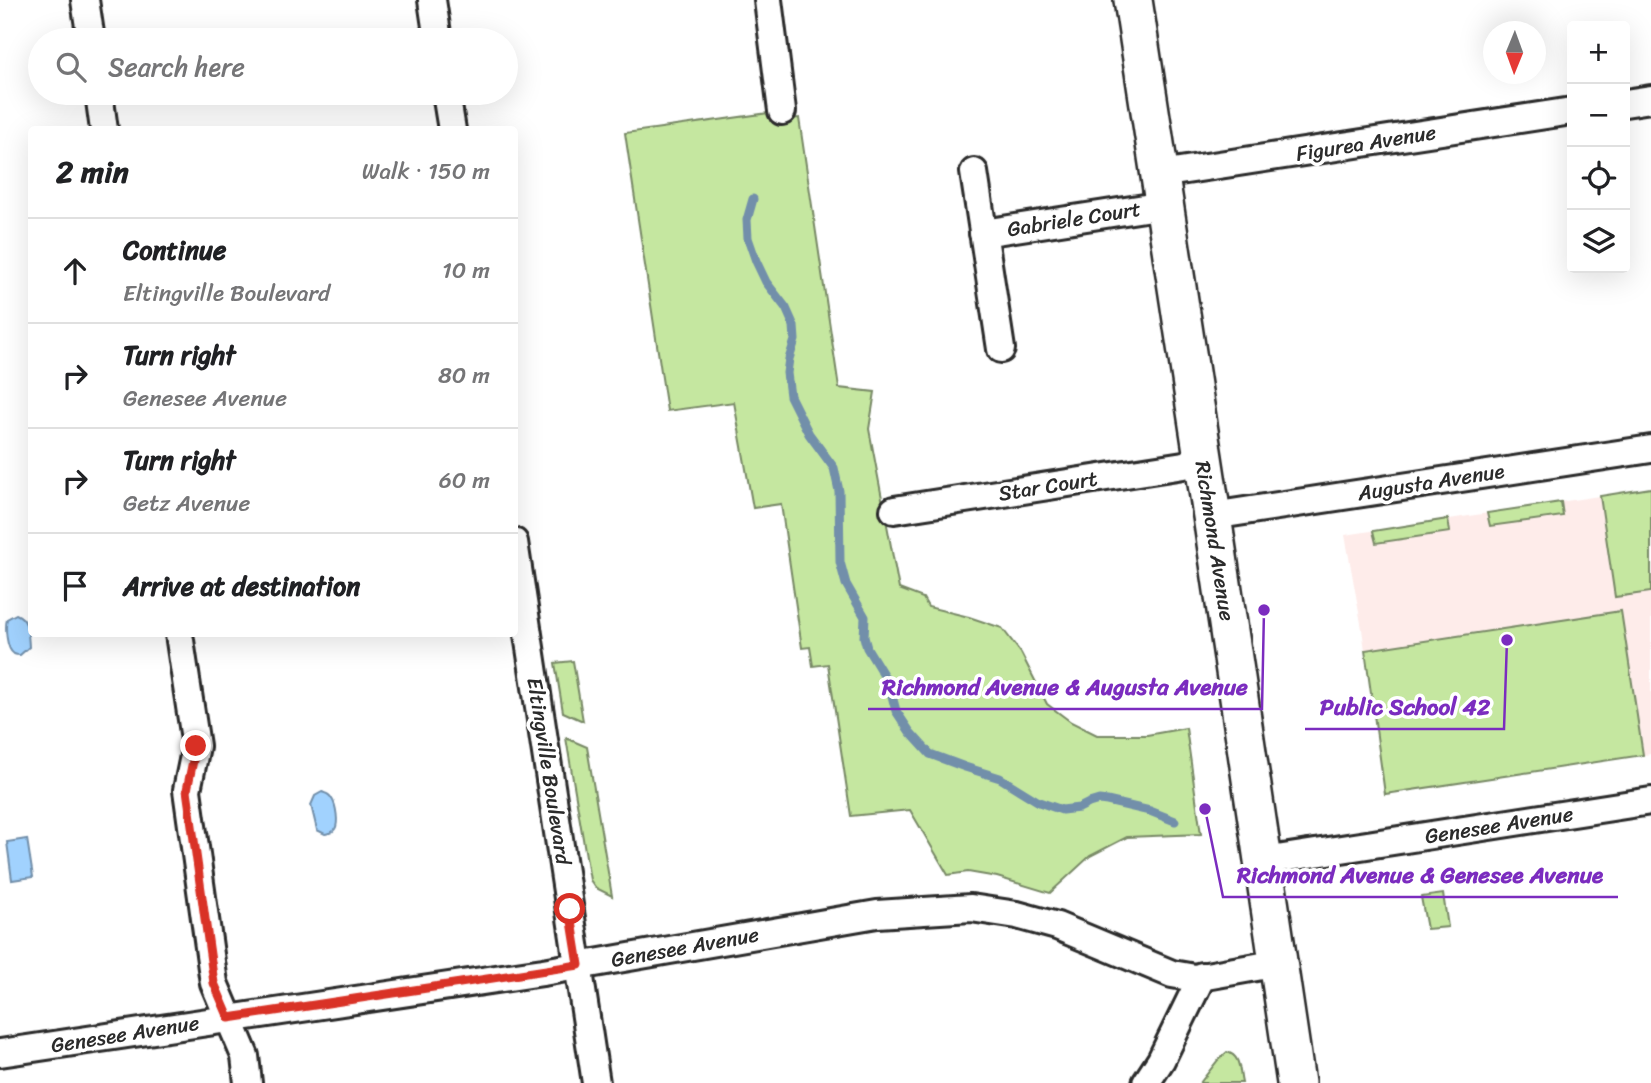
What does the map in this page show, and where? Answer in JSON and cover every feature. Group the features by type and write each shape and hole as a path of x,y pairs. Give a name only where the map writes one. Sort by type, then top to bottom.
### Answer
{"main road":[{"name":"Richmond Avenue","path":"1133,0 1296,1083"}],"street":[{"path":"85,0 89,28"},
{"path":"432,0 436,28"},
{"path":"768,0 782,111"},
{"path":"1630,102 1651,99"},
{"path":"101,105 103,126"},
{"path":"448,105 451,126"},
{"name":"Figurea Avenue","path":"1162,189 1567,112"},
{"name":"Gabriele Court","path":"974,172 1000,349"},
{"name":"Gabriele Court","path":"983,233 1162,189"},
{"name":"Augusta Avenue","path":"1212,516 1651,449"},
{"name":"Star Court","path":"894,510 1203,462"},
{"name":"Eltingville Boulevard","path":"518,568 596,1083"},
{"path":"178,637 196,746 187,790 214,983 245,1056 248,1083"},
{"name":"Genesee Avenue","path":"1264,861 1651,801"},
{"name":"Genesee Avenue","path":"0,1053 579,965 877,914 971,908 1017,915 1057,926 1172,974 1195,978 1279,963"},
{"path":"1146,1083 1161,1060 1202,976"}],"shaded area":[{"path":"1651,488 1651,754 1385,794 1362,629 1345,535"}],"green space":[{"path":"769,113 770,121 799,118 839,388 875,392 869,429 899,589 923,598 928,607 1002,628 1021,653 1047,704 1071,722 1097,735 1147,735 1186,728 1201,834 1127,837 1090,856 1050,893 997,877 968,872 948,875 910,810 851,816 828,664 813,666 810,647 802,648 781,504 753,508 734,402 667,411 625,133"},
{"path":"1651,488 1651,592 1615,597 1600,496"},
{"path":"1561,502 1563,516 1490,526 1487,513"},
{"path":"1448,519 1450,532 1376,543 1373,531"},
{"path":"1621,611 1643,755 1385,794 1365,650"},
{"path":"573,661 583,721 563,712 555,663"},
{"path":"566,738 587,747 612,896 596,888 590,880"},
{"path":"1443,894 1448,927 1427,929 1421,897"},
{"path":"1227,1052 1237,1060 1242,1083 1200,1083 1218,1060"}],"water":[{"path":"16,614 26,623 29,647 20,655 11,651 6,632 7,619"},
{"path":"322,792 332,799 337,818 335,829 325,834 317,830 311,805 315,796"},
{"path":"27,839 33,877 12,880 7,842"}],"waterway":[{"path":"753,199 747,220 748,238 766,282 786,308 794,326 795,340 787,373 790,396 809,434 834,468 839,491 840,562 846,584 865,617 864,637 867,648 889,684 896,711 910,732 930,754 1000,778 1039,802 1062,810 1079,808 1099,800 1150,811 1175,821"}],"place":[{"name":"Richmond Avenue & Augusta Avenue","path":"1264,610"},
{"name":"Public School 42","path":"1507,640"},
{"name":"Richmond Avenue & Genesee Avenue","path":"1205,809"}],"route":[{"path":"196,746 187,790 214,983 229,1018 579,965 570,909"}]}
